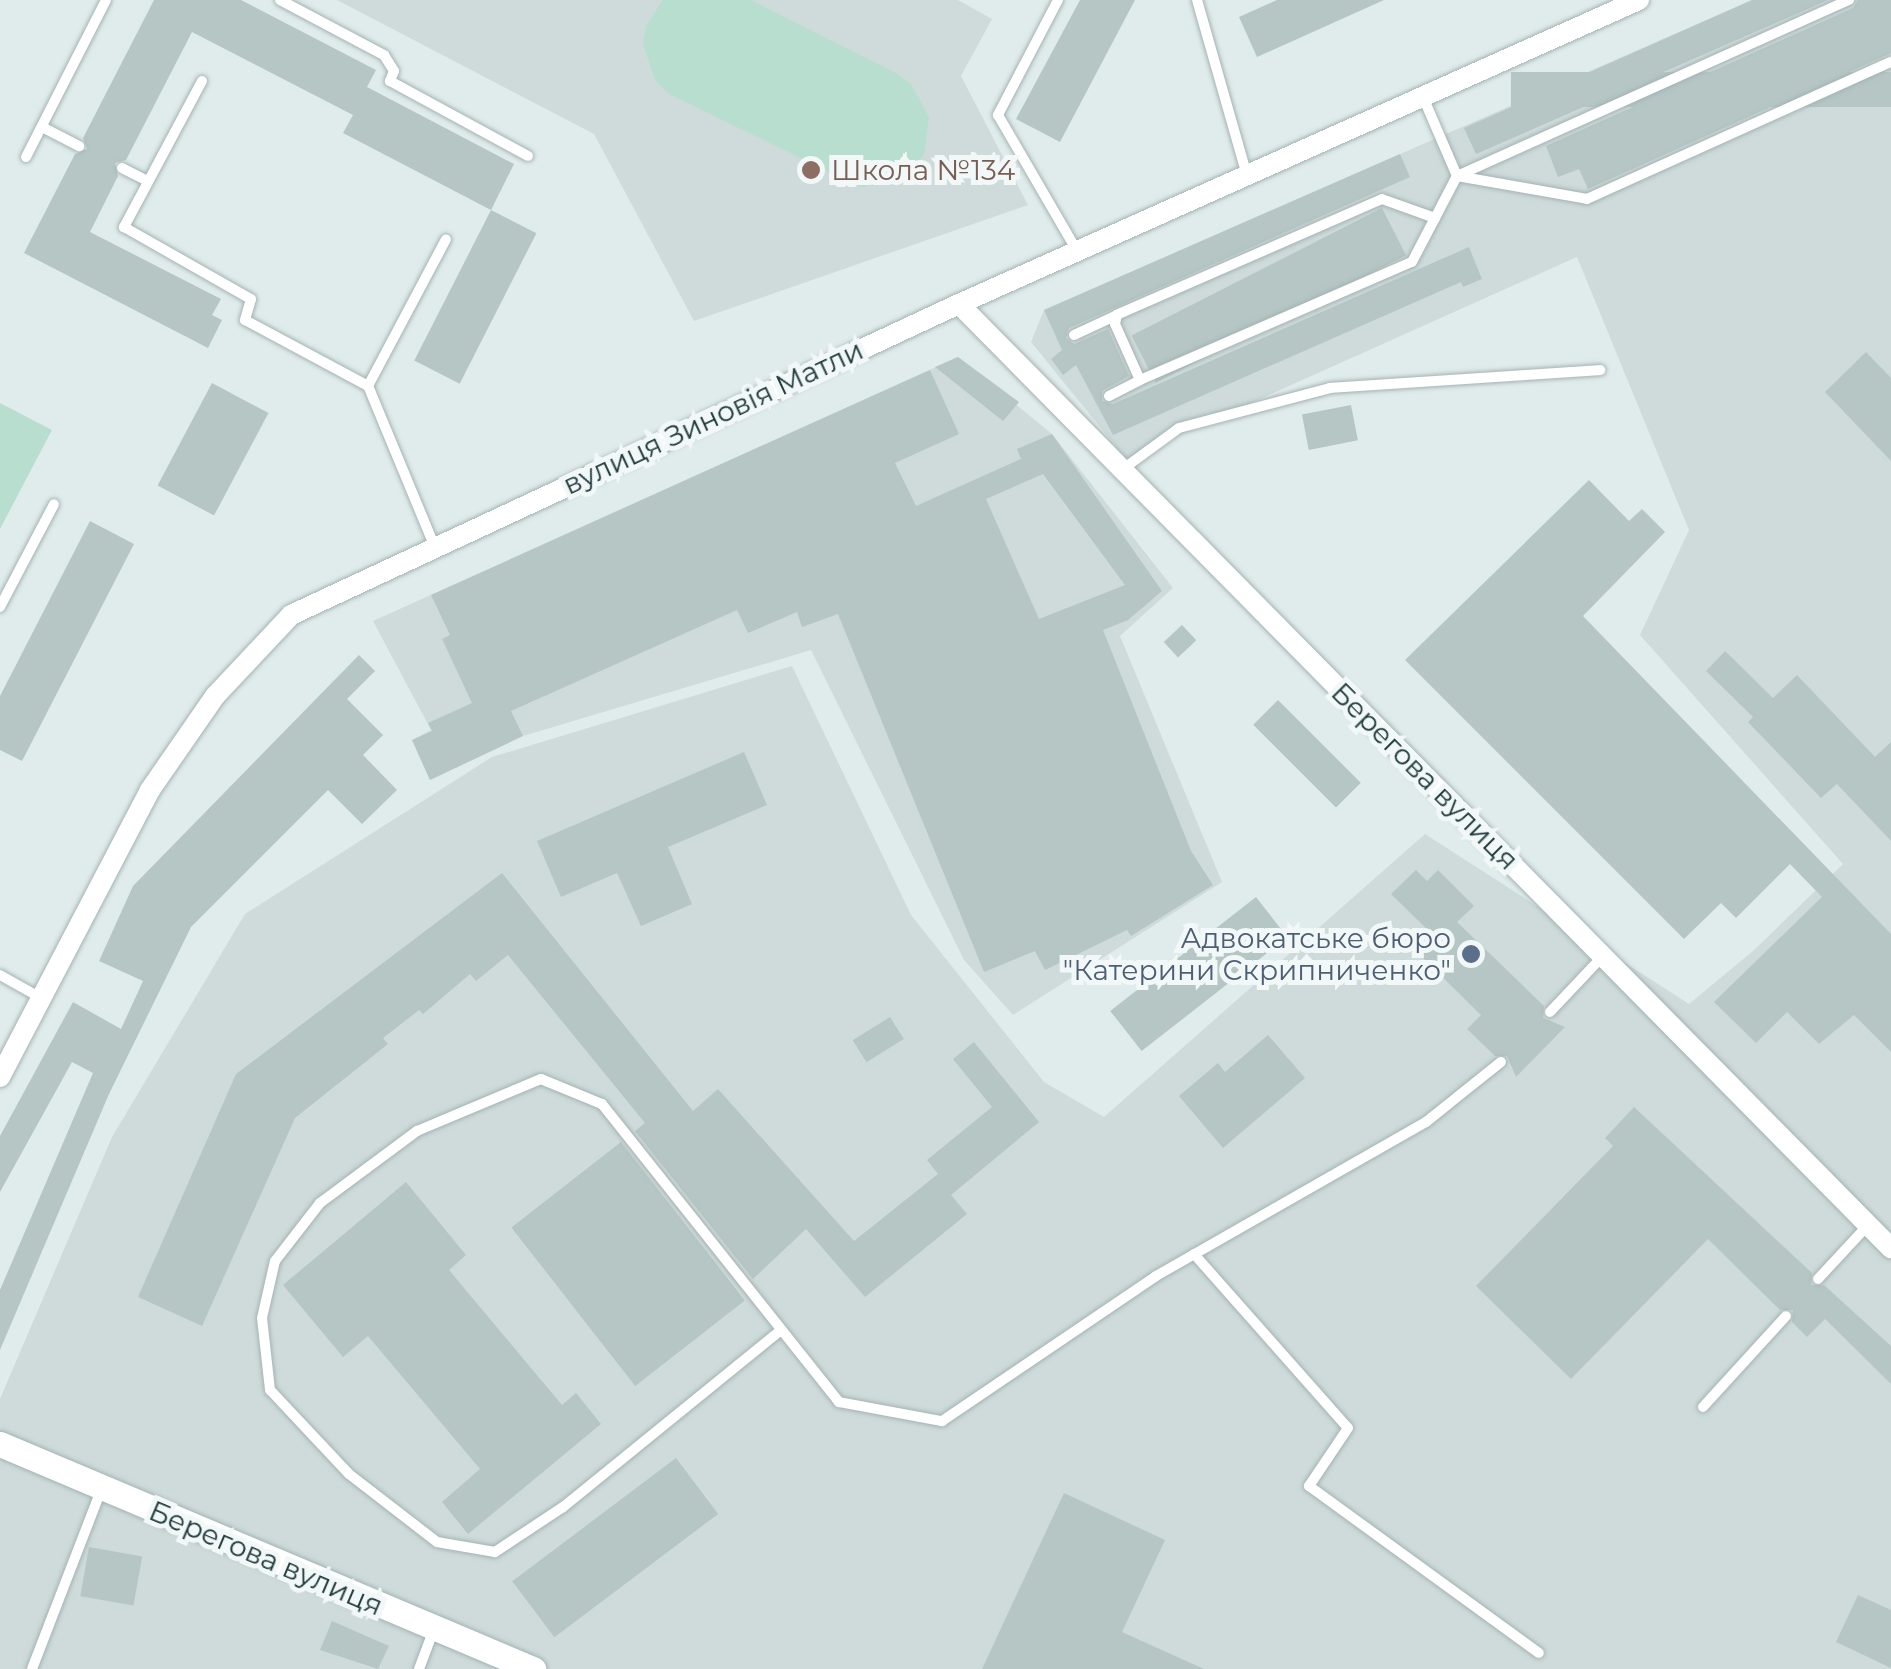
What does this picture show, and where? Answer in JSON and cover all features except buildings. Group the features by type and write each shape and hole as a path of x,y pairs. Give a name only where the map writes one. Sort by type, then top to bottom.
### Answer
{"street":[{"name":"вулиця Зиновія Матли","path":"0,1077 150,790 216,696 291,614 959,304 1639,0"},
{"name":"Берегова вулиця","path":"959,304 1602,956 1882,1232"},
{"name":"Берегова вулиця","path":"0,1444 532,1669"}],"lane":[{"path":"26,156 106,0"},
{"path":"280,0 384,55 394,71 390,81 528,156"},
{"path":"1058,0 998,115 1076,251"},
{"path":"1197,0 1247,175"},
{"path":"1109,396 1412,262 1457,176 1849,0"},
{"path":"1457,176 1586,199 1891,62"},
{"path":"202,81 124,227 251,299 245,320 368,386 434,545"},
{"path":"1423,96 1457,176"},
{"path":"42,126 79,146"},
{"path":"122,168 148,182"},
{"path":"1074,335 1382,198 1435,218"},
{"path":"368,386 446,238"},
{"path":"1116,316 1140,380"},
{"path":"1122,469 1179,428 1330,388 1600,370"},
{"path":"0,607 54,504"},
{"path":"1550,1012 1602,956"},
{"path":"0,975 41,998"},
{"path":"782,1330 563,1507 495,1552 437,1542 350,1474 270,1390 262,1318 275,1260 320,1203 417,1131 542,1078 602,1104 782,1330 839,1402 942,1421 1194,1254 1426,1122 1501,1062"},
{"path":"1818,1279 1882,1232"},
{"path":"1194,1254 1348,1428 1310,1486 1539,1653"},
{"path":"1703,1407 1786,1316"},
{"path":"32,1669 101,1489"},
{"path":"419,1669 435,1628"}],"shaded area":[{"name":"Школа №134","path":"337,0 958,0 992,19 961,76 1028,205 694,321 594,134"},
{"path":"1752,0 1891,0 1891,1669 0,1669 0,1399 112,1137 245,914 492,757 792,666 911,915 1044,1082 1104,1117 1425,834 1689,1004 1753,951 1843,864 1640,635 1689,530 1577,257 1126,459 1031,342 1044,310"},
{"path":"958,357 1052,434 1173,588 1120,636 1222,882 1013,1015 964,960 811,650 523,736 430,780 412,740 431,730 373,621"}],"green space":[{"path":"663,0 751,0 896,73 911,84 929,117 924,155 897,182 860,187 669,94 655,80 643,44 646,25"},
{"path":"0,403 52,430 0,529"}],"place":[{"name":"Школа №134","path":"811,170"},
{"name":"Адвокатське бюро \"Катерини Скрипниченко\"","path":"1471,954"}]}
